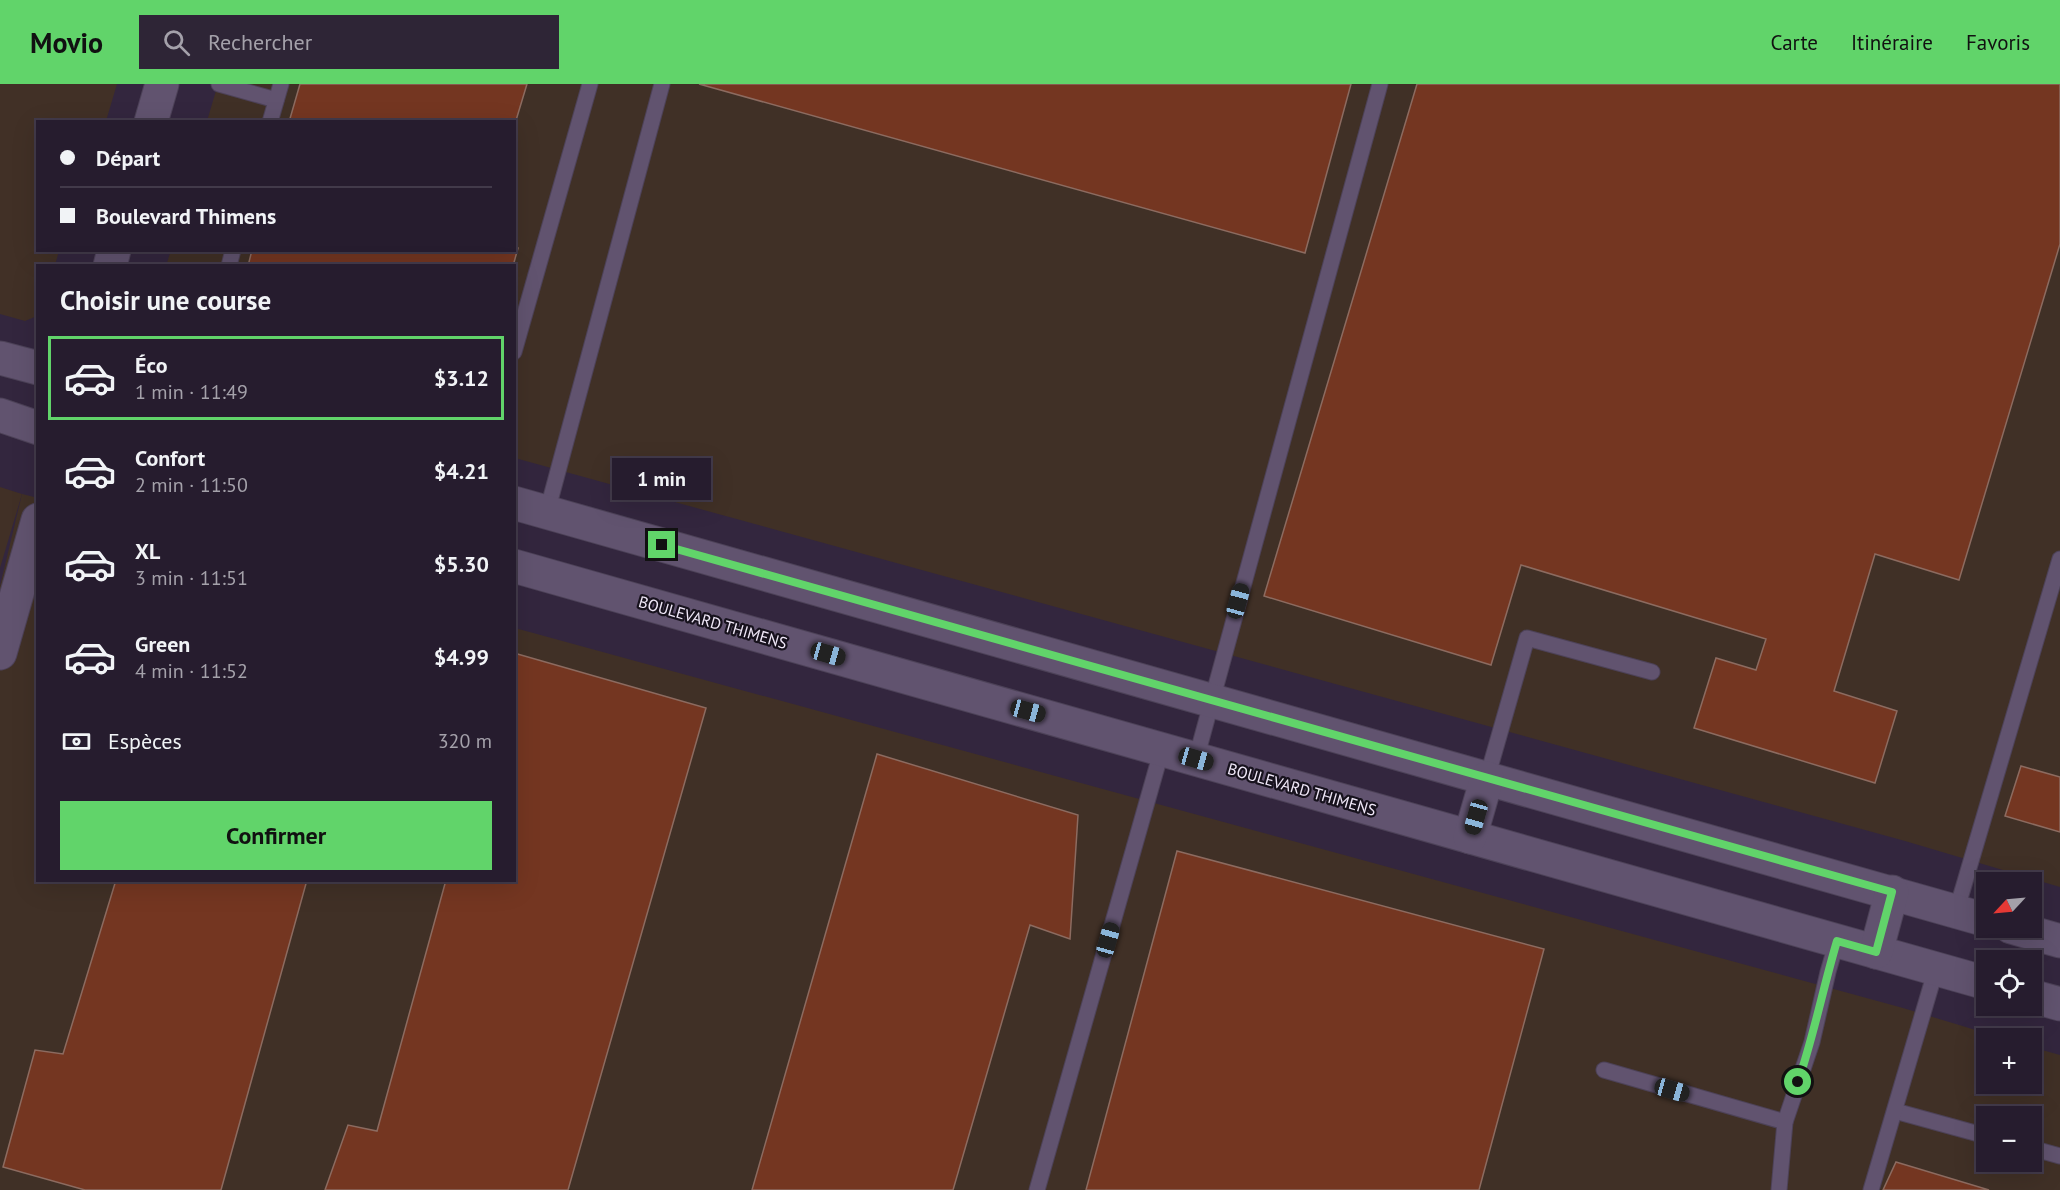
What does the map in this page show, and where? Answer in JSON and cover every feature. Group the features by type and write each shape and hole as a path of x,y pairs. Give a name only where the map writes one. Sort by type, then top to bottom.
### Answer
{"street":[{"path":"152,120 162,84"},
{"path":"0,358 36,367"},
{"path":"0,415 36,427"},
{"path":"516,504 1971,916"},
{"path":"0,653 36,527"},
{"name":"BOULEVARD THIMENS","path":"516,567 1976,980"},
{"path":"1470,837 1487,778"},
{"path":"1876,952 1892,892"},
{"path":"2042,936 2060,941"},
{"path":"2042,999 2060,1004"}],"lane":[{"path":"219,84 276,100"},
{"path":"271,120 280,84"},
{"path":"516,345 590,84"},
{"path":"547,512 662,84"},
{"path":"1196,759 1380,84"},
{"path":"1971,916 2060,559"},
{"path":"1487,778 1527,638 1652,672"},
{"path":"1037,1190 1162,749"},
{"path":"1779,1190 1785,1122 1812,1042 1837,941"},
{"path":"1872,1190 1936,969"},
{"path":"1604,1070 1785,1122"},
{"path":"1895,1111 1976,1133"},
{"path":"2042,1151 2060,1156"}],"shaded area":[{"path":"0,84 117,84 106,120 36,120 36,252 59,252 55,264 36,264 36,316 25,321 0,314"},
{"path":"218,84 2060,84 2060,887 2042,882 2042,872 2009,872 1905,841 516,458 516,264 167,264 170,252 516,252 516,120 207,120"},
{"path":"0,487 22,494 0,568"},
{"path":"22,494 36,498 36,882 516,882 516,628 1903,1008 1976,1030 1976,1094 2042,1094 2042,1050 2060,1055 2060,1190 0,1190 0,586"}],"building":[{"path":"300,84 527,84 516,120 290,120"},
{"path":"699,84 1351,84 1305,253"},
{"path":"1417,84 2060,84 2060,244 1959,580 1875,554 1834,691 1897,711 1875,783 1694,728 1716,658 1756,670 1766,639 1521,565 1491,665 1264,596"},
{"path":"516,248 518,248 514,264 248,264 252,252 516,252"},
{"path":"516,654 706,708 568,1190 325,1190 348,1125 377,1131 445,882 516,882"},
{"path":"877,754 1078,815 1070,939 1030,925 953,1190 752,1190"},
{"path":"2021,766 2060,777 2060,832 2005,816"},
{"path":"1177,851 1544,949 1479,1190 1086,1190"},
{"path":"115,882 306,882 221,1190 85,1190 3,1167 35,1050 63,1054"},
{"path":"1896,1162 1989,1190 1883,1190"}],"route":[{"path":"662,545 1892,892 1876,952 1837,941 1812,1042 1798,1082"}]}
